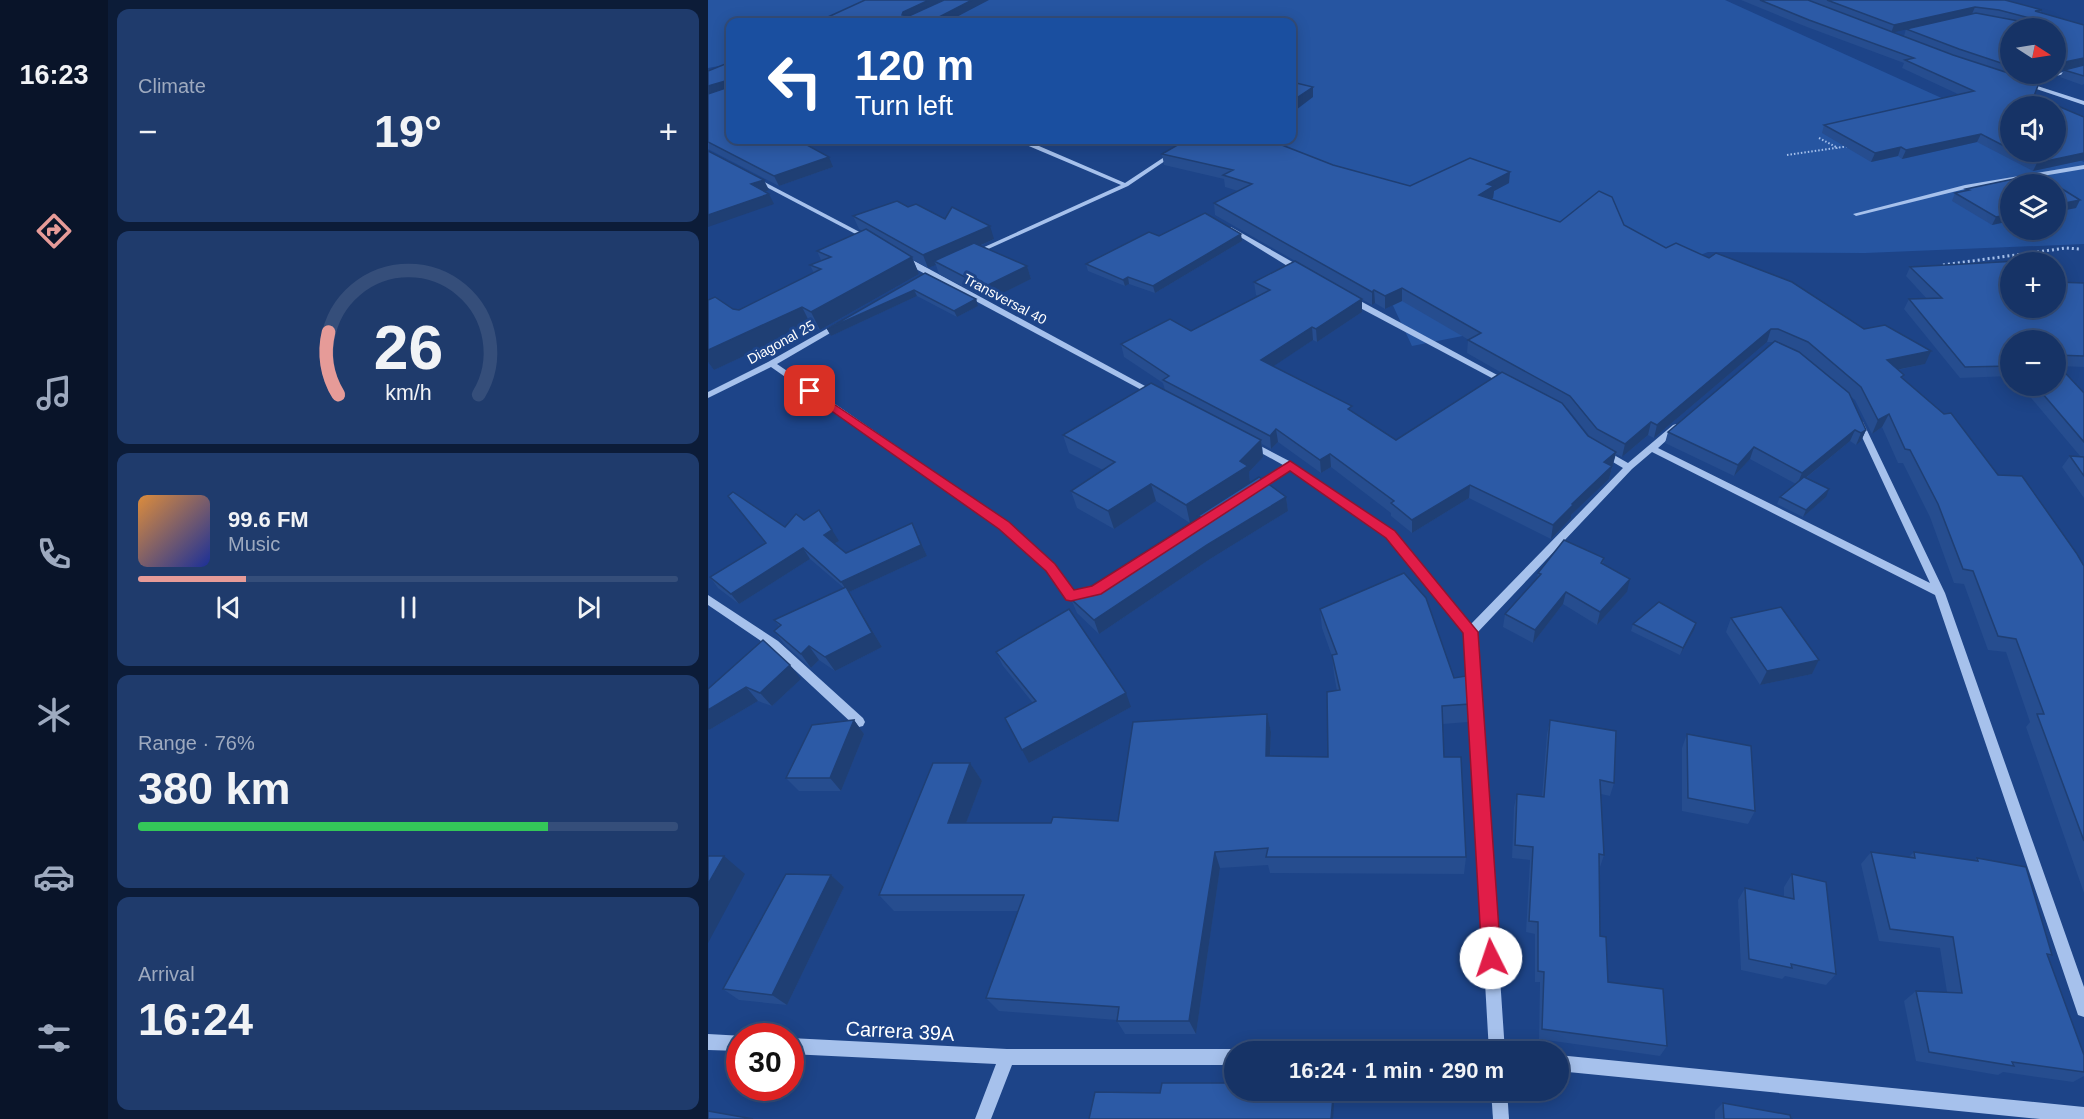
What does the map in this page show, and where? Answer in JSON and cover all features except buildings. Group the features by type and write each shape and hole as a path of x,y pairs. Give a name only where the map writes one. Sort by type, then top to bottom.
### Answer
{"street":[{"path":"2066,72 2084,68"},
{"path":"2025,84 2084,104"},
{"path":"1028,144 1126,185"},
{"path":"970,255 1126,185 1187,144"},
{"path":"1856,214 1965,187 2084,167"},
{"path":"750,176 874,242"},
{"path":"1228,227 1310,276"},
{"name":"Transversal 40","path":"893,253 928,274 1162,397"},
{"path":"919,280 939,269"},
{"path":"1340,294 1511,385"},
{"name":"Diagonal 25","path":"708,395 771,364 850,319"},
{"path":"771,364 1004,525 1050,567 1071,596 1096,591"},
{"path":"1855,412 1940,593 2084,1009"},
{"path":"1471,632 1629,467 1685,419"},
{"path":"1245,441 1290,465 1390,534 1471,632 1496,1041"},
{"path":"1651,448 1940,593"},
{"path":"1600,451 1629,467"},
{"path":"1242,496 1290,465"},
{"path":"708,599 774,644 859,722"},
{"path":"708,1042 726,1043"},
{"name":"Carrera 39A","path":"804,1047 1007,1058 1224,1057"},
{"path":"982,1119 1007,1058"},
{"path":"1569,1064 2084,1114"},
{"path":"1500,1101 1501,1119"}],"path":[{"path":"1818,138 1839,148"},
{"path":"1787,155 1857,145"},
{"path":"1940,266 2066,248 2079,249"}],"shaded area":[{"path":"708,0 1725,0 2000,124 2000,162 2066,162 2066,154 2084,162 2084,244 1865,253 1708,252 1518,325 1412,346 1329,170 1260,144 1296,144 1296,18 726,18 726,65 708,68"}],"route":[{"path":"810,391 1004,525 1050,567 1071,596 1096,591 1290,465 1390,534 1471,632 1491,958"}]}
